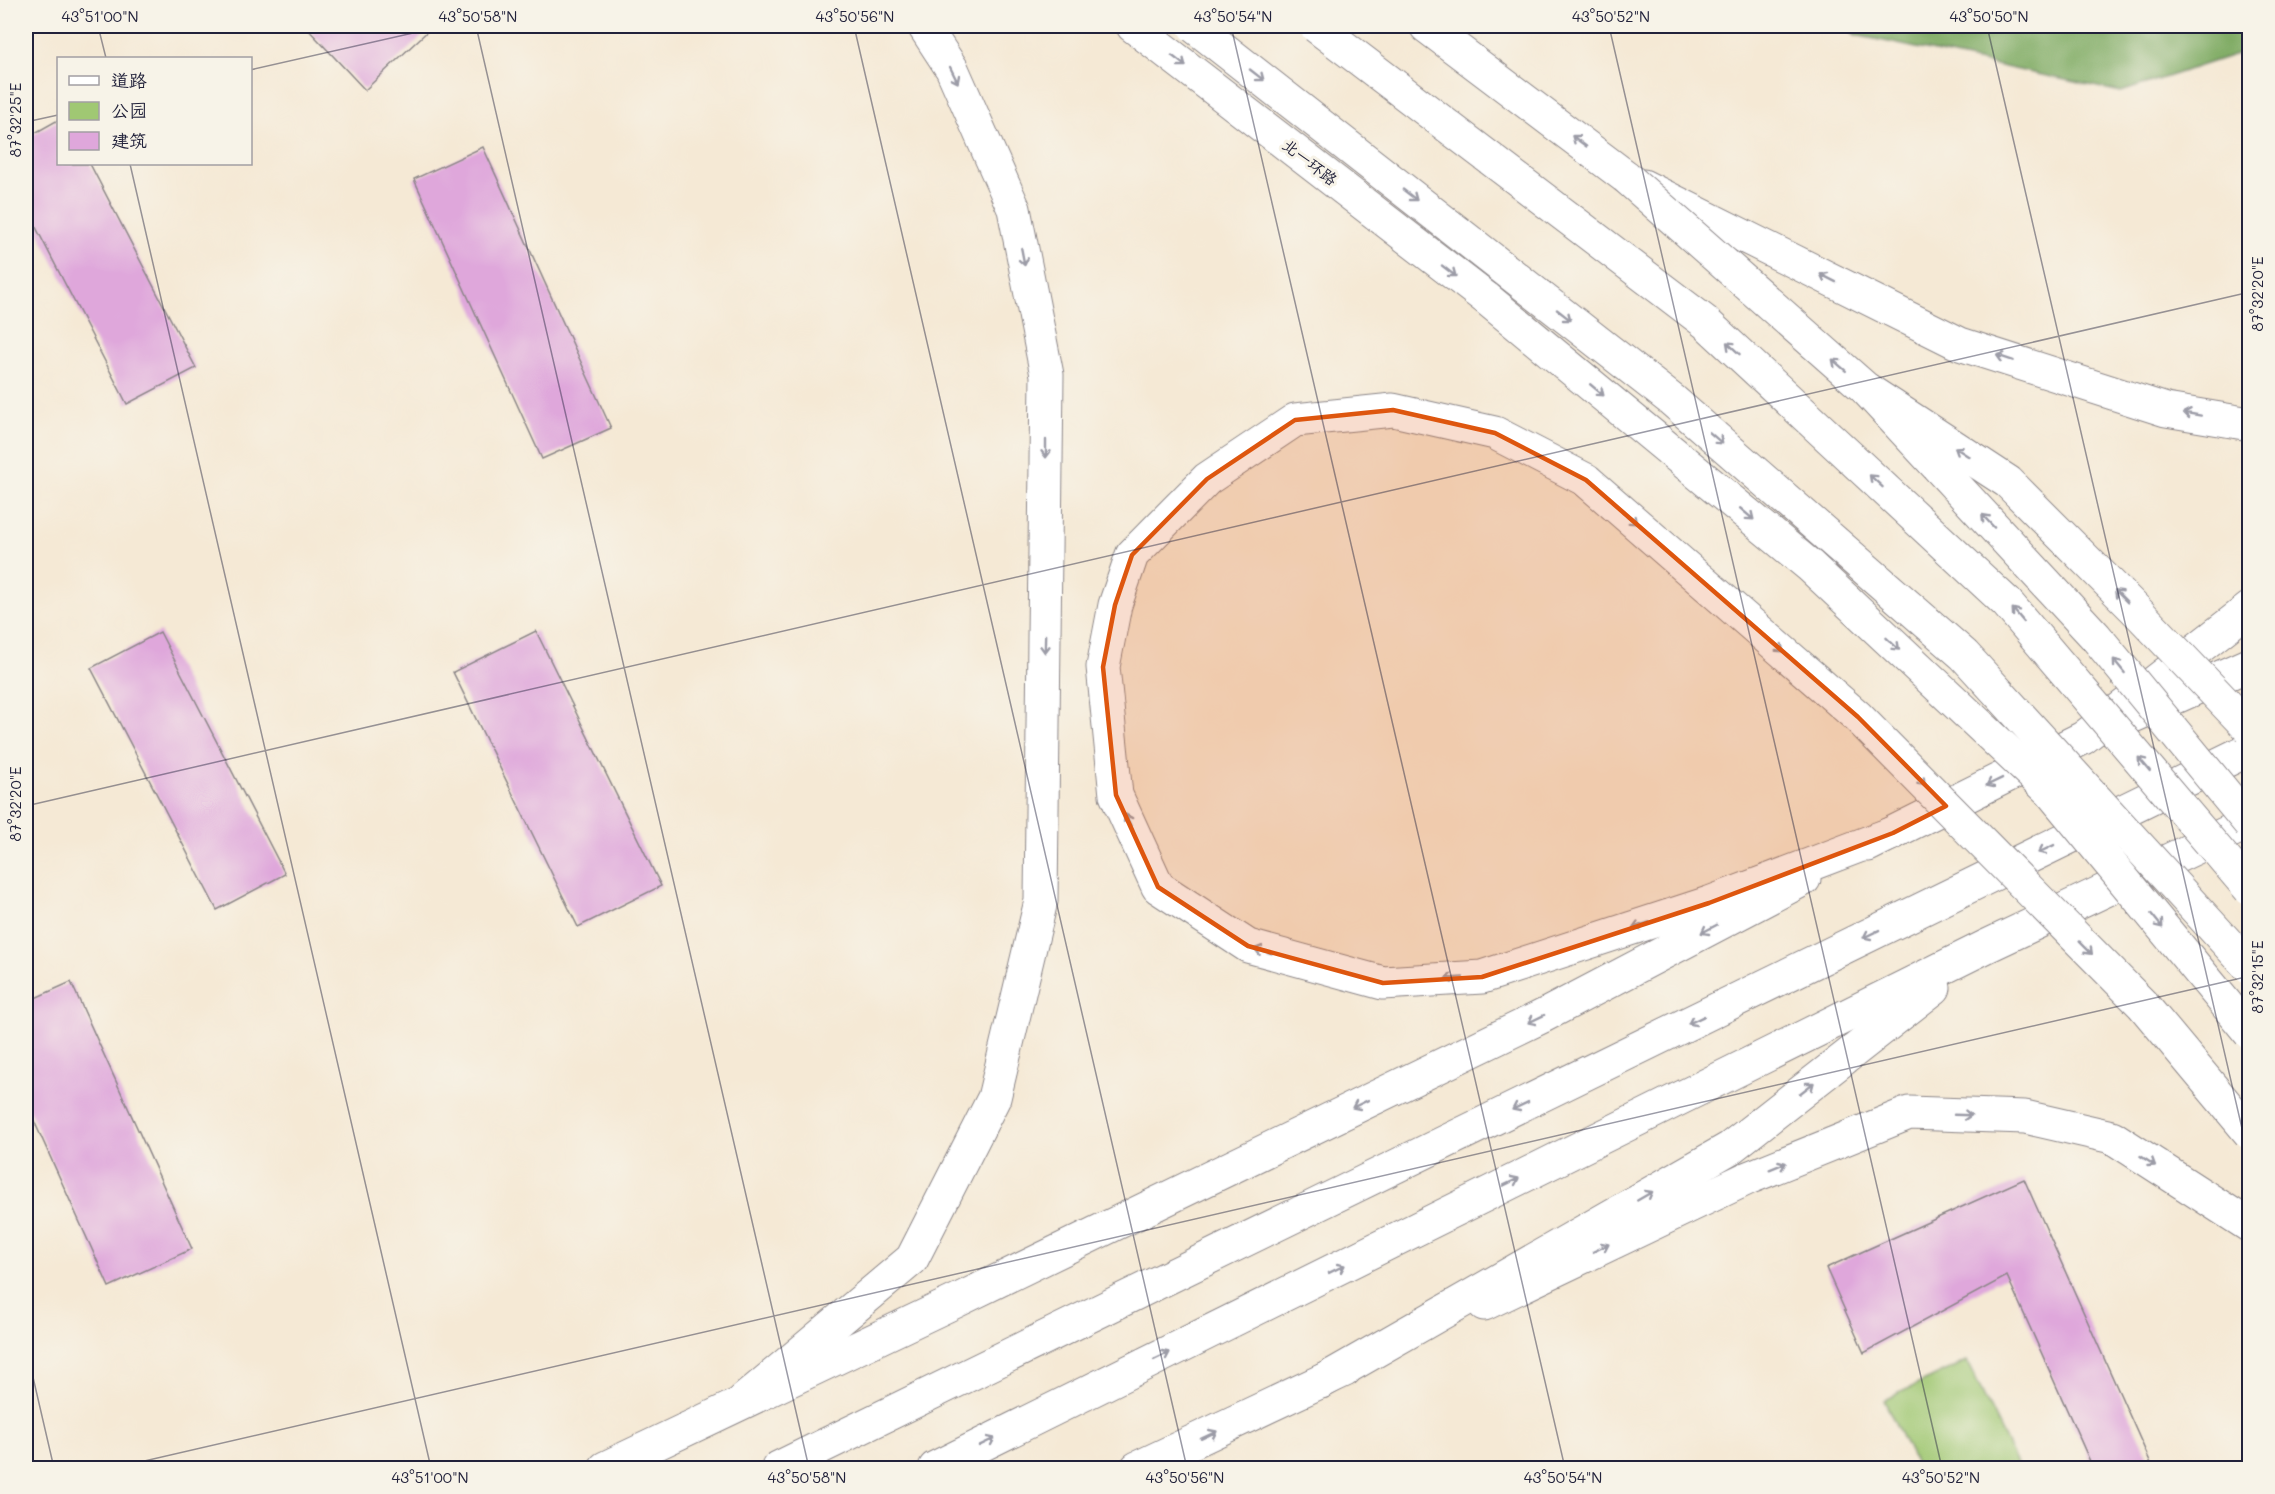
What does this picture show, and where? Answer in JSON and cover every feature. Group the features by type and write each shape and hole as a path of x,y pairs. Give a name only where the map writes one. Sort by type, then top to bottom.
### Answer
{"main road":[{"path":"744,1400 912,1259 994,1098 1041,901 1047,375 1014,209 952,69 924,26"},
{"name":"北一环路","path":"1133,26 1487,299 1810,566 2051,792 2250,1033"},
{"path":"1194,26 1672,400 1964,655 2250,968"},
{"path":"1316,26 1713,330 2007,603 2250,888"},
{"path":"935,1468 1987,946 2250,823 2096,637 1866,389 1626,177 1426,26"},
{"path":"1626,177 1960,344 2166,410 2250,424"},
{"path":"1866,389 2008,482 2135,609 2250,729"},
{"path":"1893,832 1709,903 1482,977 1383,983 1248,946 1158,887 1116,795 1103,668 1115,605 1132,555 1207,479 1295,420 1393,411 1495,433 1586,480 1858,717 2143,1005 2250,1133"},
{"path":"2083,738 2250,608"},
{"path":"605,1468 1543,1016 1893,832 2083,738 2250,664"},
{"path":"778,1468 2250,749"},
{"path":"1321,1382 1730,1148 1987,946"},
{"path":"1137,1468 1748,1178 1909,1113 2025,1117 2112,1137 2250,1226"}],"highlighted area":[{"path":"1393,410 1495,433 1586,480 1858,717 1946,806 1893,833 1709,903 1482,977 1383,983 1248,946 1158,887 1116,795 1103,667 1115,605 1132,555 1207,479 1295,420"}],"green space":[{"path":"1842,26 2249,26 2249,50 2121,92 1856,35"},
{"path":"1967,1361 2019,1468 1917,1468 1884,1400"}],"building":[{"path":"305,26 430,26 432,27 365,90"},
{"path":"57,121 57,165 91,165 196,368 127,404 26,208 26,138"},
{"path":"483,147 611,428 542,459 414,179"},
{"path":"536,631 661,886 578,927 453,672"},
{"path":"160,632 285,874 217,910 91,668"},
{"path":"71,982 192,1249 109,1287 26,1103 26,1002"},
{"path":"2024,1179 2153,1468 2093,1468 2007,1276 1864,1353 1826,1268"}]}
